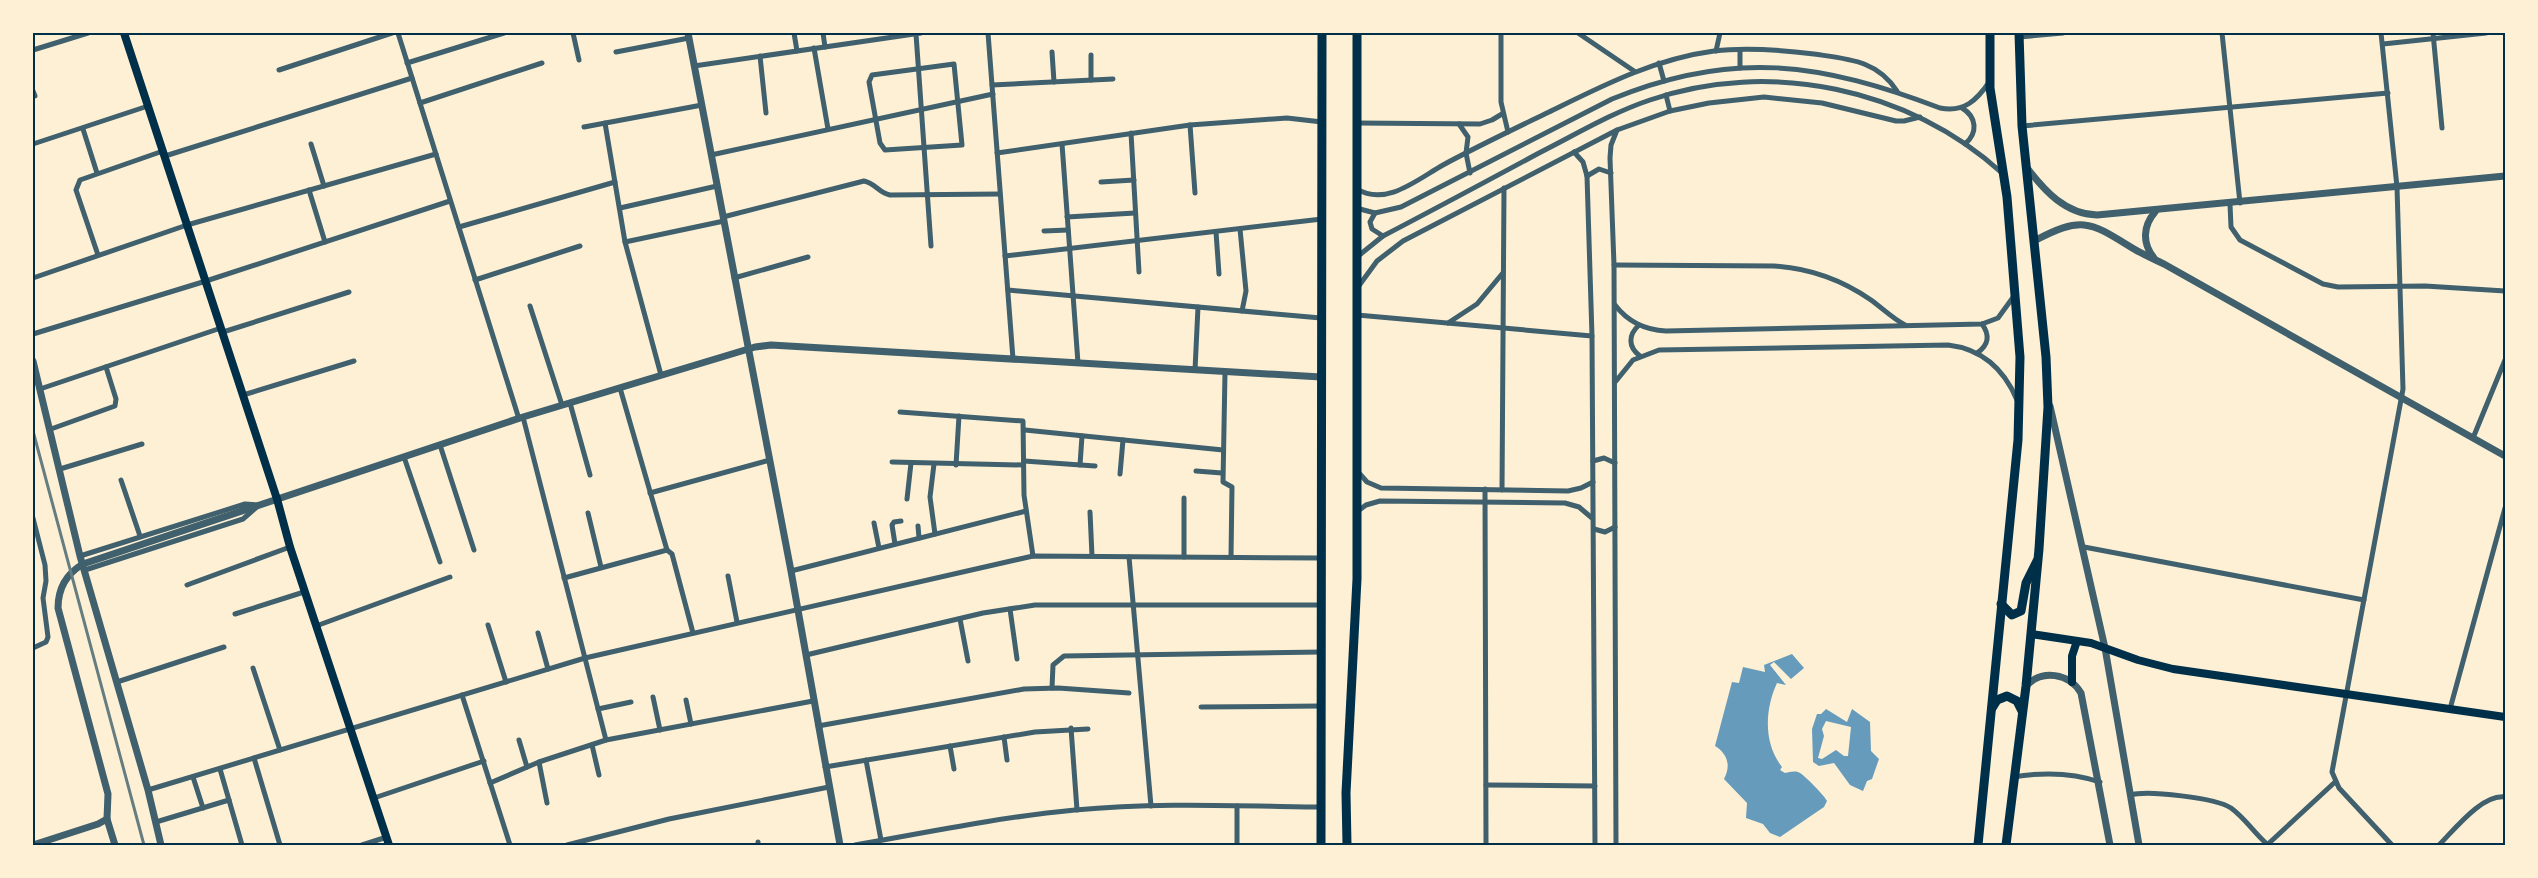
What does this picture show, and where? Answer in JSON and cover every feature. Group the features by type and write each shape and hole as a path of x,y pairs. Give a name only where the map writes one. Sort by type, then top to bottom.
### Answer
{"main road":[{"path":"124,33 278,499 304,592 388,841"},
{"path":"1321,845 1322,33"},
{"path":"1347,845 1346,793 1357,579 1357,33"},
{"path":"1978,845 2017,448 2020,357 2005,176 1998,144 1990,80 1990,33"},
{"path":"2006,845 2031,634 2047,441 2048,396 2046,357 2025,166 2019,35"},
{"path":"2001,604 2012,615 2021,611 2026,583 2038,559"},
{"path":"2031,634 2077,640 2174,669 2505,717"},
{"path":"2072,682 2072,656 2077,640"},
{"path":"1991,709 1997,700 2007,696 2017,700 2022,711"}],"street":[{"path":"33,50 88,33"},
{"path":"279,70 393,33"},
{"path":"398,33 475,280 521,418 606,740"},
{"path":"407,63 504,33"},
{"path":"573,33 579,60"},
{"path":"794,33 797,51"},
{"path":"823,33 825,47"},
{"path":"694,66 883,36 921,33"},
{"path":"988,33 1013,359"},
{"path":"1501,33 1502,114 1508,132"},
{"path":"1578,33 1634,71"},
{"path":"1716,51 1720,33"},
{"path":"2019,35 2063,33"},
{"path":"2222,33 2240,203"},
{"path":"2381,33 2397,187 2402,398 2333,766 2335,782 2392,845"},
{"path":"2382,44 2434,36 2487,33"},
{"path":"916,34 926,148 931,246"},
{"path":"616,52 689,35 791,571 840,845"},
{"path":"2434,36 2442,128"},
{"path":"814,48 828,129"},
{"path":"1357,189 1369,195 1386,195 1634,71 1659,63 1716,51 1796,52 1862,63 1886,75 1897,92"},
{"path":"1740,51 1740,68"},
{"path":"1052,52 1054,82"},
{"path":"1090,55 1091,80"},
{"path":"760,56 766,113"},
{"path":"420,104 542,63"},
{"path":"1659,63 1664,81"},
{"path":"952,64 956,66 963,141 961,146 885,150 880,143 869,82 872,75 919,69 952,64"},
{"path":"1356,208 1375,213 1401,207 1601,104 1664,81 1699,73 1740,68 1788,68 1824,72 1897,92 1940,108 1962,108 1974,101 1990,80"},
{"path":"98,255 76,190 80,180 412,78"},
{"path":"992,85 1113,79"},
{"path":"1357,257 1383,236 1630,108 1666,95 1742,83 1801,83 1872,99 1920,117 1965,144 2005,176"},
{"path":"2022,126 2388,93"},
{"path":"711,155 993,94"},
{"path":"1666,95 1670,111"},
{"path":"1357,288 1377,261 1389,250 1430,226 1617,130 1670,111 1709,103 1764,97 1822,103 1896,121 1904,122 1920,117"},
{"path":"584,127 702,105"},
{"path":"33,144 148,106"},
{"path":"1962,108 1971,115 1974,125 1972,136 1965,144"},
{"path":"1357,123 1484,123 1502,114"},
{"path":"997,153 1190,125 1287,118 1322,122"},
{"path":"605,123 626,242 661,375"},
{"path":"1459,124 1468,137 1466,153 1470,173"},
{"path":"1190,125 1195,193"},
{"path":"82,129 97,173"},
{"path":"1616,845 1614,265 1610,153 1617,130"},
{"path":"1131,134 1139,272"},
{"path":"311,144 324,186"},
{"path":"1062,144 1078,363"},
{"path":"1551,147 1557,160"},
{"path":"1574,152 1583,162 1587,176 1592,336 1595,845"},
{"path":"33,278 187,225 436,154"},
{"path":"2025,166 2056,200 2080,213 2106,215 2505,176"},
{"path":"1587,176 1599,169 1611,173"},
{"path":"1101,182 1134,180"},
{"path":"626,242 723,219 864,181 870,182 884,194 1000,194"},
{"path":"459,227 615,182"},
{"path":"620,208 717,186"},
{"path":"1502,490 1504,188"},
{"path":"309,190 325,242"},
{"path":"33,334 206,281 450,201"},
{"path":"2230,204 2231,227 2237,237 2314,280 2338,287 2400,286 2505,291"},
{"path":"2155,212 2148,221 2145,233 2148,249 2155,259"},
{"path":"1067,217 1136,213"},
{"path":"1375,213 1370,222 1372,229 1383,236"},
{"path":"1424,214 1430,226"},
{"path":"1005,256 1322,219"},
{"path":"2034,241 2059,228 2074,225 2092,225 2106,231 2505,456"},
{"path":"1240,229 1246,291 1242,311"},
{"path":"1044,231 1068,230"},
{"path":"1216,231 1219,274"},
{"path":"475,280 580,246"},
{"path":"734,278 808,257"},
{"path":"1614,265 1796,268 1826,276 1846,285 1907,325"},
{"path":"1448,323 1482,300 1503,272"},
{"path":"1008,290 1321,318"},
{"path":"40,389 222,330 350,292"},
{"path":"1614,303 1623,314 1639,325 1665,331 1982,324 1992,321 2004,312 2016,292"},
{"path":"530,306 590,475"},
{"path":"1195,370 1198,307"},
{"path":"1357,315 1592,336"},
{"path":"1977,353 1984,348 1987,340 1987,331 1982,324"},
{"path":"1639,325 1633,331 1630,339 1634,351 1640,356"},
{"path":"115,845 107,819 108,794 58,608 62,586 71,573 83,564 521,418 747,349 771,345 1321,377"},
{"path":"1615,382 1627,365 1640,356 1666,349 1940,345 1956,346 1977,353 1993,363 2005,375 2019,405"},
{"path":"2473,438 2505,360"},
{"path":"33,361 80,556 148,790 161,845"},
{"path":"243,395 354,361"},
{"path":"51,429 114,406 116,399 105,367"},
{"path":"1225,372 1222,473 1223,483 1232,487 1231,557"},
{"path":"620,388 693,633"},
{"path":"2048,396 2105,648 2139,845"},
{"path":"900,412 1019,420 1024,423 1026,511 1033,556"},
{"path":"956,465 959,416"},
{"path":"1024,430 1223,450"},
{"path":"1080,465 1082,436"},
{"path":"1120,474 1123,440"},
{"path":"60,469 142,444"},
{"path":"440,445 474,550"},
{"path":"404,456 440,561"},
{"path":"1593,461 1604,458 1615,464"},
{"path":"650,493 770,460"},
{"path":"892,462 1095,466"},
{"path":"907,499 911,463"},
{"path":"934,464 930,497 935,534"},
{"path":"1357,470 1367,482 1381,488 1571,491 1593,482"},
{"path":"1196,471 1222,473"},
{"path":"121,480 140,536"},
{"path":"1485,489 1486,845"},
{"path":"1184,498 1185,557"},
{"path":"1357,513 1365,505 1376,502 1569,503 1583,509 1593,520"},
{"path":"80,556 245,504 260,505"},
{"path":"84,570 243,519 260,505"},
{"path":"2450,709 2505,508"},
{"path":"791,571 1026,511"},
{"path":"1090,512 1092,556"},
{"path":"588,513 602,567"},
{"path":"972,517 973,524"},
{"path":"33,518 45,566 46,581 43,598 48,637 46,642 33,648"},
{"path":"895,544 892,525 901,520"},
{"path":"874,524 879,548"},
{"path":"918,526 919,538"},
{"path":"1594,529 1605,532 1615,527"},
{"path":"187,585 290,547"},
{"path":"2084,547 2364,600"},
{"path":"564,578 669,552"},
{"path":"148,790 585,658 1033,556 1321,558"},
{"path":"1128,557 1151,806"},
{"path":"728,576 737,622"},
{"path":"316,626 450,577"},
{"path":"235,614 304,592"},
{"path":"806,655 960,619 1010,609 1065,603 1321,605"},
{"path":"1010,609 1017,659"},
{"path":"960,619 968,661"},
{"path":"488,625 506,682"},
{"path":"538,633 548,669"},
{"path":"117,682 224,647"},
{"path":"1052,688 1053,665 1064,656 1321,652"},
{"path":"254,668 279,750"},
{"path":"2026,686 2036,678 2059,676 2072,682 2083,698 2110,845"},
{"path":"818,726 1015,691 1052,688 1129,693"},
{"path":"462,695 510,845"},
{"path":"653,697 660,730"},
{"path":"686,700 691,724"},
{"path":"490,783 539,762 606,740 813,701"},
{"path":"598,709 631,702"},
{"path":"1201,707 1321,706"},
{"path":"1071,728 1077,810"},
{"path":"825,767 1004,737 1071,728 1088,729"},
{"path":"1004,737 1007,760"},
{"path":"519,740 526,767"},
{"path":"592,745 598,775"},
{"path":"950,746 954,769"},
{"path":"254,758 280,845"},
{"path":"866,760 881,840"},
{"path":"374,798 484,762"},
{"path":"539,762 548,803"},
{"path":"220,769 242,845"},
{"path":"2013,777 2055,773 2100,782"},
{"path":"193,777 203,808"},
{"path":"2130,795 2152,792 2222,804 2235,811 2267,845 2335,782"},
{"path":"1486,785 1595,786"},
{"path":"568,845 669,819 829,787"},
{"path":"2439,845 2484,801 2505,797"},
{"path":"156,822 229,800"},
{"path":"855,845 1011,817 1077,810 1151,806 1321,807"},
{"path":"1237,806 1237,845"},
{"path":"33,845 107,819"},
{"path":"362,845 388,841"}],"water":[{"path":"1792,654 1804,668 1791,679 1774,662 1770,665 1786,685 1777,683 1773,693 1768,715 1769,737 1776,758 1782,767 1780,770 1785,773 1794,771 1800,773 1827,801 1824,807 1780,837 1770,833 1763,824 1746,818 1747,803 1724,779 1727,761 1723,753 1715,746 1732,682 1739,683 1743,667 1765,672 1764,665"},
{"path":"1826,709 1847,722 1852,709 1870,722 1871,751 1879,759 1872,779 1867,781 1863,791 1850,785 1834,763 1819,766 1813,762 1812,729 1817,714 1821,714","holes":["1826,721 1851,727 1848,756 1836,750 1822,759 1818,758 1824,736 1822,729"]}],"railway":[{"path":"33,431 144,845"}]}
